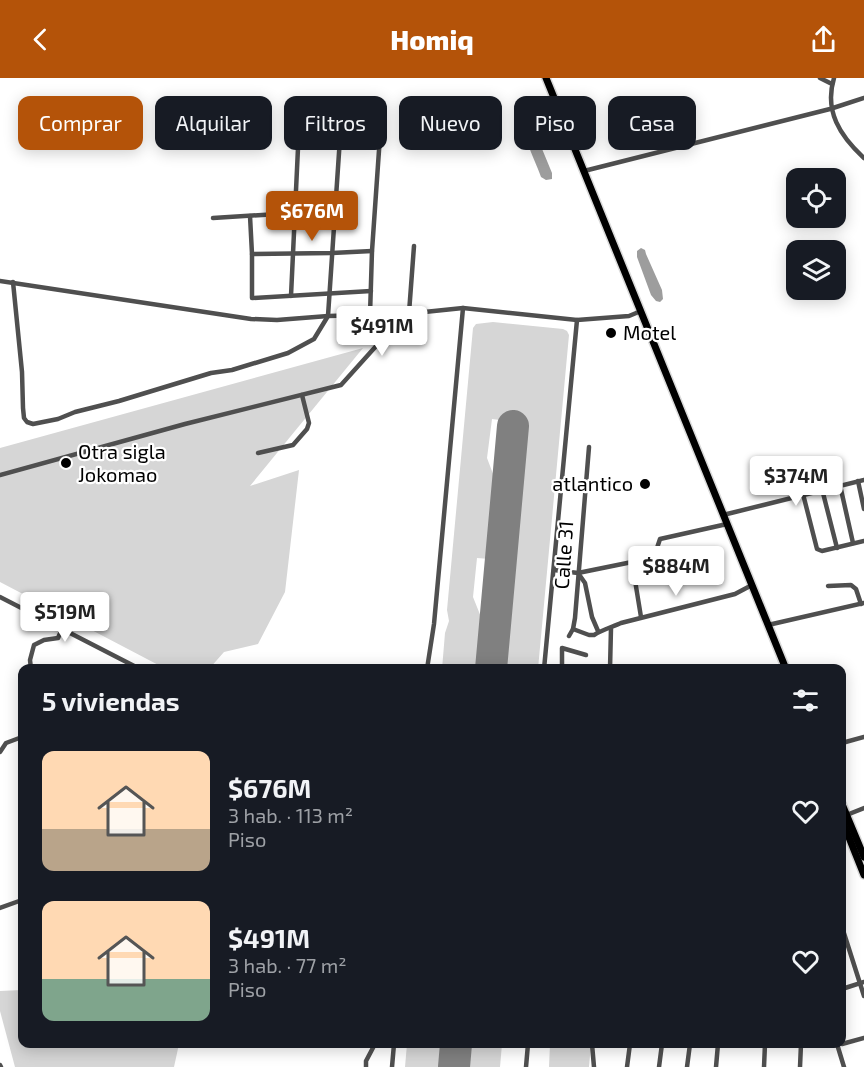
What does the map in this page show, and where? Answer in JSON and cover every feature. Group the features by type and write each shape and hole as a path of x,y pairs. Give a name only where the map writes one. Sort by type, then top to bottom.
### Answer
{"highway":[{"path":"546,78 784,664"},
{"path":"846,823 864,857"},
{"path":"846,825 864,874"}],"street":[{"path":"820,78 832,84"},
{"path":"834,78 830,109 842,134 864,158"},
{"path":"584,171 830,109 864,98"},
{"path":"291,296 298,150"},
{"path":"13,282 24,418 33,424 58,419 75,412 288,353 314,339 328,316 339,150"},
{"path":"370,315 379,150"},
{"path":"213,218 294,213"},
{"path":"250,216 252,298 370,291"},
{"path":"0,475 184,424 341,385 407,313 414,246"},
{"path":"252,254 372,251"},
{"path":"0,281 251,319 277,320 462,308 577,320 629,316 641,311"},
{"path":"428,664 434,624 462,308"},
{"path":"545,664 577,320"},
{"path":"258,453 293,446 307,429 309,423 302,395"},
{"name":"Calle 31","path":"569,636 573,629 589,447"},
{"path":"723,515 864,480"},
{"path":"858,481 864,509"},
{"path":"840,485 853,543"},
{"path":"822,489 837,548"},
{"path":"803,494 817,549 822,551 864,541"},
{"path":"554,570 578,573 632,562 646,558 656,551 660,539 727,524"},
{"path":"632,562 641,617"},
{"path":"578,573 585,583 592,617 598,631"},
{"path":"573,629 594,635 598,631 641,617 735,594 752,585"},
{"path":"768,625 862,604 856,589 851,585 828,586"},
{"path":"0,597 130,664"},
{"path":"610,664 611,628"},
{"path":"30,664 34,645 44,640 58,638 62,629"},
{"path":"562,664 562,648 586,655"},
{"path":"846,742 864,737"},
{"path":"0,752 6,743 18,738"},
{"path":"846,816 863,810"},
{"path":"0,908 18,901"},
{"path":"846,938 862,983 864,996"},
{"path":"846,988 862,983"},
{"path":"846,1042 864,1038"},
{"path":"366,1067 366,1061 373,1048"},
{"path":"392,1067 394,1048"},
{"path":"526,1067 528,1048"},
{"path":"592,1048 594,1067"},
{"path":"627,1067 629,1048"},
{"path":"659,1067 661,1048"},
{"path":"687,1067 689,1048"},
{"path":"716,1067 717,1048"},
{"path":"764,1067 765,1048"},
{"path":"800,1067 801,1048"},
{"path":"840,1048 844,1067"}],"shaded area":[{"path":"531,150 542,150 552,173 552,179 546,180 541,177"},
{"path":"641,248 645,250 662,290 663,299 660,302 651,295 637,257 637,251"},
{"path":"493,322 563,329 569,335 538,664 502,664 525,423 492,419 487,458 498,487 490,559 477,558 473,597 485,627 481,664 442,664 445,633 449,621 447,610 473,328 476,324"},
{"path":"363,348 250,486 299,470 285,592 258,644 224,652 213,664 156,664 0,582 0,448"},
{"path":"18,990 18,1048 178,1048 174,1067 15,1067 0,1011 0,991"},
{"path":"407,1048 446,1048 444,1067 405,1067"},
{"path":"467,1048 502,1048 500,1067 465,1067"},
{"path":"550,1048 591,1048 589,1067 549,1067"}],"runway":[{"path":"491,664 513,426"},
{"path":"454,1067 456,1048"}],"place":[{"name":"Motel","path":"611,333"},
{"name":"Otra sigla Jokomao","path":"66,463"},
{"name":"atlantico","path":"645,484"}]}
